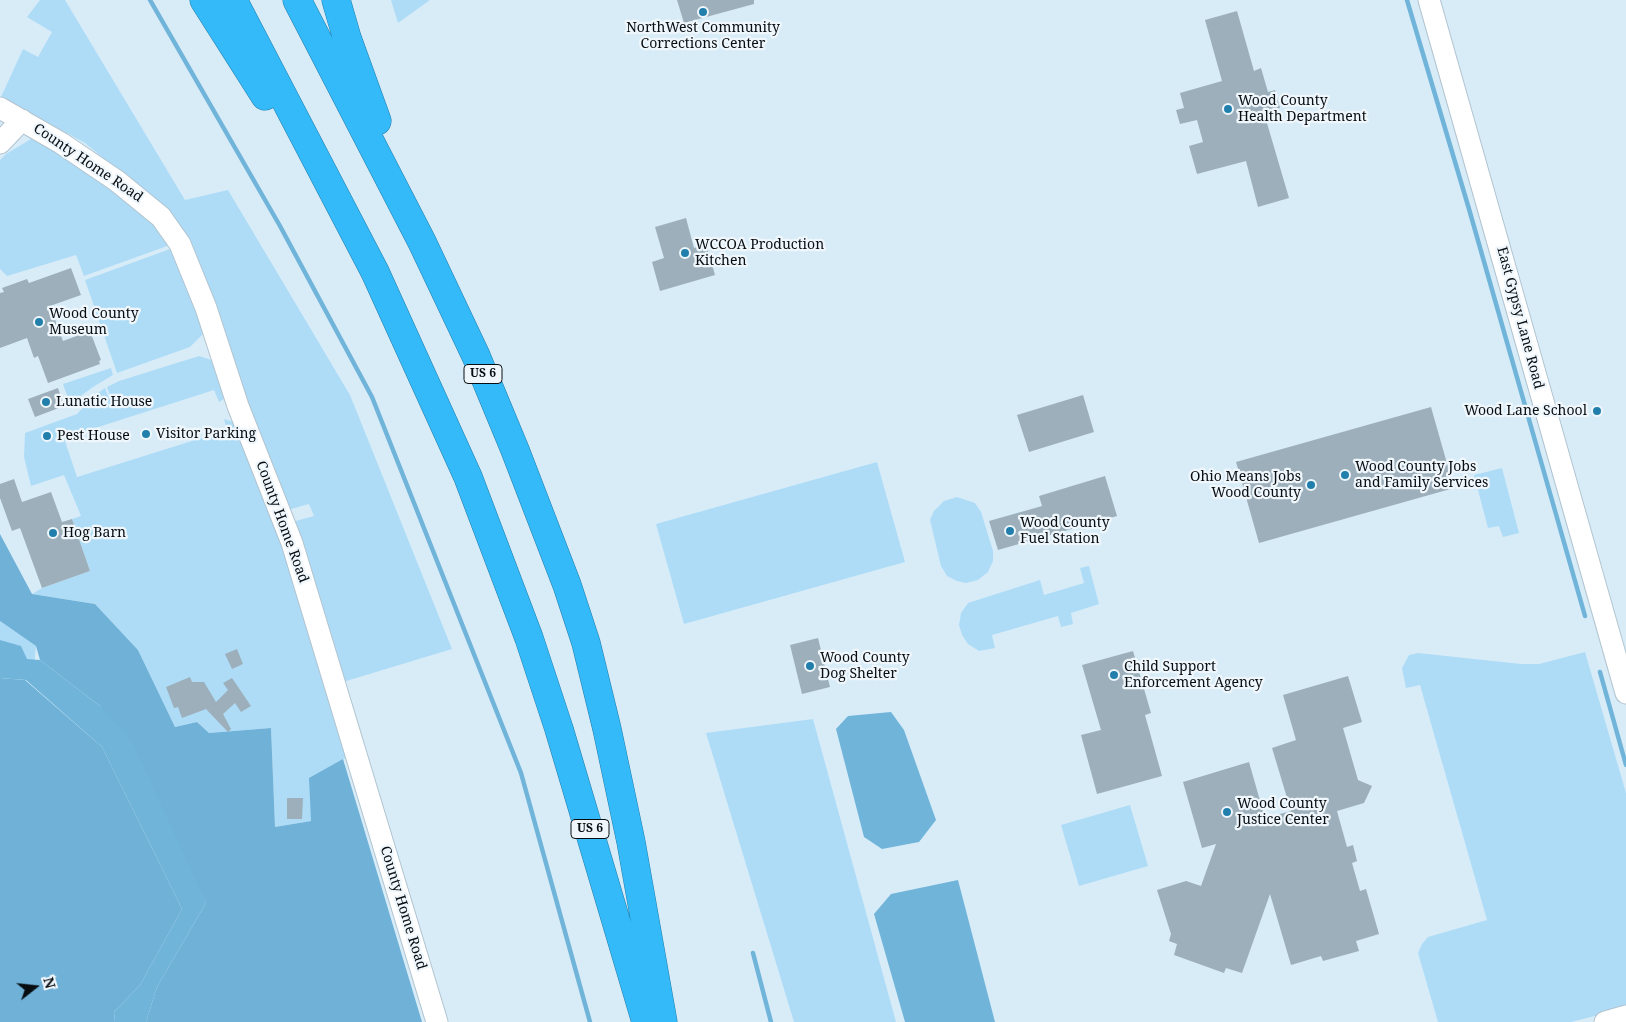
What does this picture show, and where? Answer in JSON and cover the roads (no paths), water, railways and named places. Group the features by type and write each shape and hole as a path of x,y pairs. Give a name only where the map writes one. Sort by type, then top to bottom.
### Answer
{"highway":[{"path":"204,0 375,272"},
{"name":"US 6","path":"233,0 375,272 468,477 529,638 596,849 646,1022"},
{"name":"US 6","path":"297,0 422,242 516,450 586,643 608,728 631,842 663,1022"},
{"path":"336,0 366,91 422,242"}],"street":[{"name":"East Gypsy Lane Road","path":"1429,0 1626,693"},
{"name":"County Home Road","path":"0,108 61,142 144,202 175,235 187,258 238,406 295,552 437,1022"},
{"path":"0,143 22,120"},
{"path":"1605,1022 1626,1016"}],"waterway":[{"path":"150,0 280,226 372,397 521,773 590,1022"},
{"path":"1407,0 1469,209 1585,616"},
{"path":"1600,672 1626,765"},
{"path":"753,953 771,1022"}],"place":[{"name":"NorthWest Community Corrections Center","path":"703,12"},
{"name":"Wood County Health Department","path":"1228,109"},
{"name":"WCCOA Production Kitchen","path":"685,253"},
{"name":"Wood County Museum","path":"39,322"},
{"name":"Lunatic House","path":"46,402"},
{"name":"Wood Lane School","path":"1597,411"},
{"name":"Visitor Parking","path":"146,434"},
{"name":"Pest House","path":"47,436"},
{"name":"Wood County Jobs and Family Services","path":"1345,475"},
{"name":"Ohio Means Jobs Wood County","path":"1311,485"},
{"name":"Wood County Fuel Station","path":"1010,531"},
{"name":"Hog Barn","path":"53,533"},
{"name":"Wood County Dog Shelter","path":"810,666"},
{"name":"Child Support Enforcement Agency","path":"1114,675"},
{"name":"Wood County Justice Center","path":"1227,812"}]}
